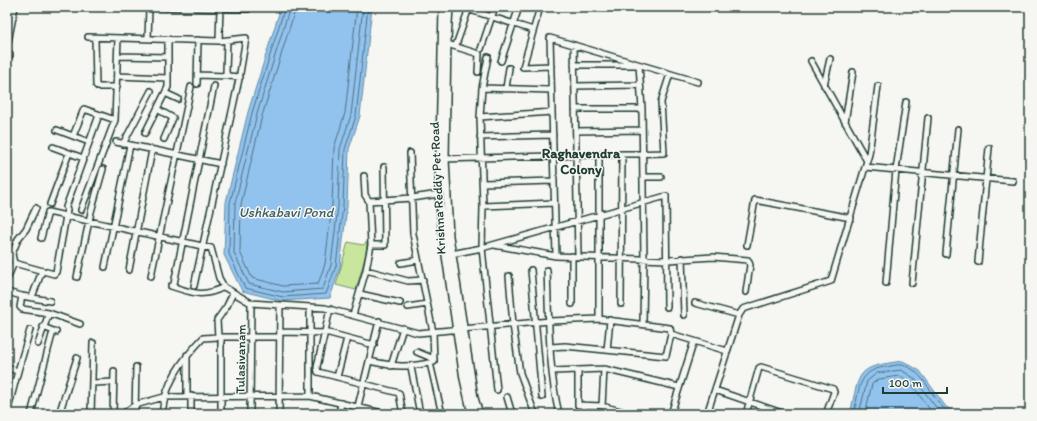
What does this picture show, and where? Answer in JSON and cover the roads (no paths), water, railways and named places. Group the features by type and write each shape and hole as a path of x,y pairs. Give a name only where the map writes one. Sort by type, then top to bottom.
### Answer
{"main road":[{"name":"Krishna Reddy Pet Road","path":"443,7 442,159 451,254 461,329 464,379 472,414"},
{"name":"Krishna Reddy Pet Road","path":"449,7 439,194 443,235 474,398 479,414"}],"street":[{"path":"7,46 15,7"},
{"path":"148,39 149,7 248,9"},
{"path":"461,7 533,30"},
{"path":"481,48 495,7"},
{"path":"501,61 519,7"},
{"path":"540,7 523,67 551,66"},
{"path":"219,41 220,8"},
{"path":"456,45 468,8"},
{"path":"88,37 219,41 246,38 240,77 194,286"},
{"path":"95,38 96,85 98,87 117,87"},
{"path":"81,210 115,120 118,38"},
{"path":"556,256 550,38 698,82"},
{"path":"145,133 168,87 168,39"},
{"path":"197,84 198,40"},
{"path":"227,40 226,73 228,76"},
{"path":"446,44 479,54 478,72"},
{"path":"574,45 578,256"},
{"path":"118,56 168,57"},
{"path":"488,57 482,88 480,117 483,183 482,248 497,390"},
{"path":"824,85 830,59"},
{"path":"811,61 867,161"},
{"path":"574,65 639,65"},
{"path":"639,65 643,153 643,324"},
{"path":"506,88 508,68"},
{"path":"845,123 853,72"},
{"path":"442,159 664,153 661,102 670,74"},
{"path":"197,75 240,77"},
{"path":"117,76 168,78"},
{"path":"574,86 639,85"},
{"path":"214,86 172,285 197,294 207,294 224,287"},
{"path":"707,414 739,315 745,308 832,281 869,154 878,86"},
{"path":"151,276 191,87"},
{"path":"482,88 552,90"},
{"path":"123,144 151,91"},
{"path":"165,93 178,99"},
{"path":"886,283 896,170 906,102"},
{"path":"72,136 84,109 115,120"},
{"path":"575,109 642,109"},
{"path":"156,110 174,119 164,139"},
{"path":"480,117 552,112"},
{"path":"14,263 54,274 56,272 66,209 99,114"},
{"path":"912,283 928,118"},
{"path":"946,254 958,129"},
{"path":"57,130 89,142"},
{"path":"576,131 642,130"},
{"path":"480,137 553,135"},
{"path":"116,142 221,164"},
{"path":"105,267 130,145"},
{"path":"53,147 83,158"},
{"path":"978,262 989,148"},
{"path":"129,270 152,150"},
{"path":"42,238 50,205 69,153"},
{"path":"410,153 413,234 433,332 432,361 442,414"},
{"path":"621,304 623,259 622,154"},
{"path":"598,155 600,257 599,319"},
{"path":"371,245 385,245 384,167"},
{"path":"865,167 1013,181"},
{"path":"77,276 102,169"},
{"path":"353,315 360,294 371,245 369,200 364,194 364,176"},
{"path":"643,177 661,177"},
{"path":"483,183 554,181"},
{"path":"369,200 412,198 439,194"},
{"path":"451,254 482,248 666,196 668,260 667,307"},
{"path":"747,245 755,200 851,218"},
{"path":"483,206 554,203"},
{"path":"7,279 14,263 12,254 18,239 26,229 36,208"},
{"path":"48,212 182,242 203,245 211,248 219,278 224,287 251,303 330,309 379,321 418,333 535,322 599,319 670,328 671,334 666,356 565,346 551,347"},
{"path":"491,245 556,256 644,260 668,260 713,256 748,260 750,265 746,292"},
{"path":"572,256 572,304"},
{"path":"682,258 684,315"},
{"path":"401,262 418,260"},
{"path":"366,270 408,281 422,280"},
{"path":"531,270 542,397"},
{"path":"546,270 553,371 559,414"},
{"path":"32,297 42,271"},
{"path":"509,276 512,325 520,373 535,414"},
{"path":"7,292 50,301"},
{"path":"221,414 220,337 217,320 227,306 233,293"},
{"path":"360,294 400,303"},
{"path":"22,296 20,307 22,309 48,313 80,324"},
{"name":"Tulasivanam","path":"250,414 252,336 251,303"},
{"path":"695,303 739,315"},
{"path":"408,307 427,304"},
{"path":"279,414 280,306"},
{"path":"310,307 310,396"},
{"path":"330,309 317,370 336,377 399,393 403,414"},
{"path":"38,344 48,313"},
{"path":"607,350 610,320"},
{"path":"358,406 379,321"},
{"path":"30,414 54,334 43,327"},
{"path":"391,366 403,328"},
{"path":"7,413 30,330"},
{"path":"162,414 164,397 173,377 187,355 203,338 311,332 347,338 374,346"},
{"path":"671,334 727,351"},
{"path":"336,377 347,338"},
{"path":"671,414 694,341"},
{"path":"91,414 93,343"},
{"path":"417,352 432,361"},
{"path":"187,355 191,414"},
{"path":"60,414 77,358"},
{"path":"369,361 391,366 411,367 432,361"},
{"path":"134,414 136,367"},
{"path":"411,367 420,414"},
{"path":"746,414 759,368 764,367 833,389 834,392 826,414"},
{"path":"7,368 18,371"},
{"path":"553,371 604,369 680,387"},
{"path":"602,406 604,369"},
{"path":"113,414 114,371"},
{"path":"578,371 578,405 602,406 632,414"},
{"path":"93,383 114,382"},
{"path":"715,390 784,414"},
{"path":"123,414 135,405 164,397 189,396 310,396 358,406 386,414"},
{"path":"507,397 512,414"},
{"path":"339,414 341,403"},
{"path":"583,405 585,414"}],"water":[{"name":"Ushkabavi Pond","path":"281,7 372,7 360,116 349,149 347,206 340,267 330,298 282,301 242,291 224,255 226,202 248,112"},
{"path":"903,361 920,371 946,407 960,414 850,414 856,388 863,373 876,366"}],"district":[{"name":"Raghavendra Colony","path":"581,162"}]}
